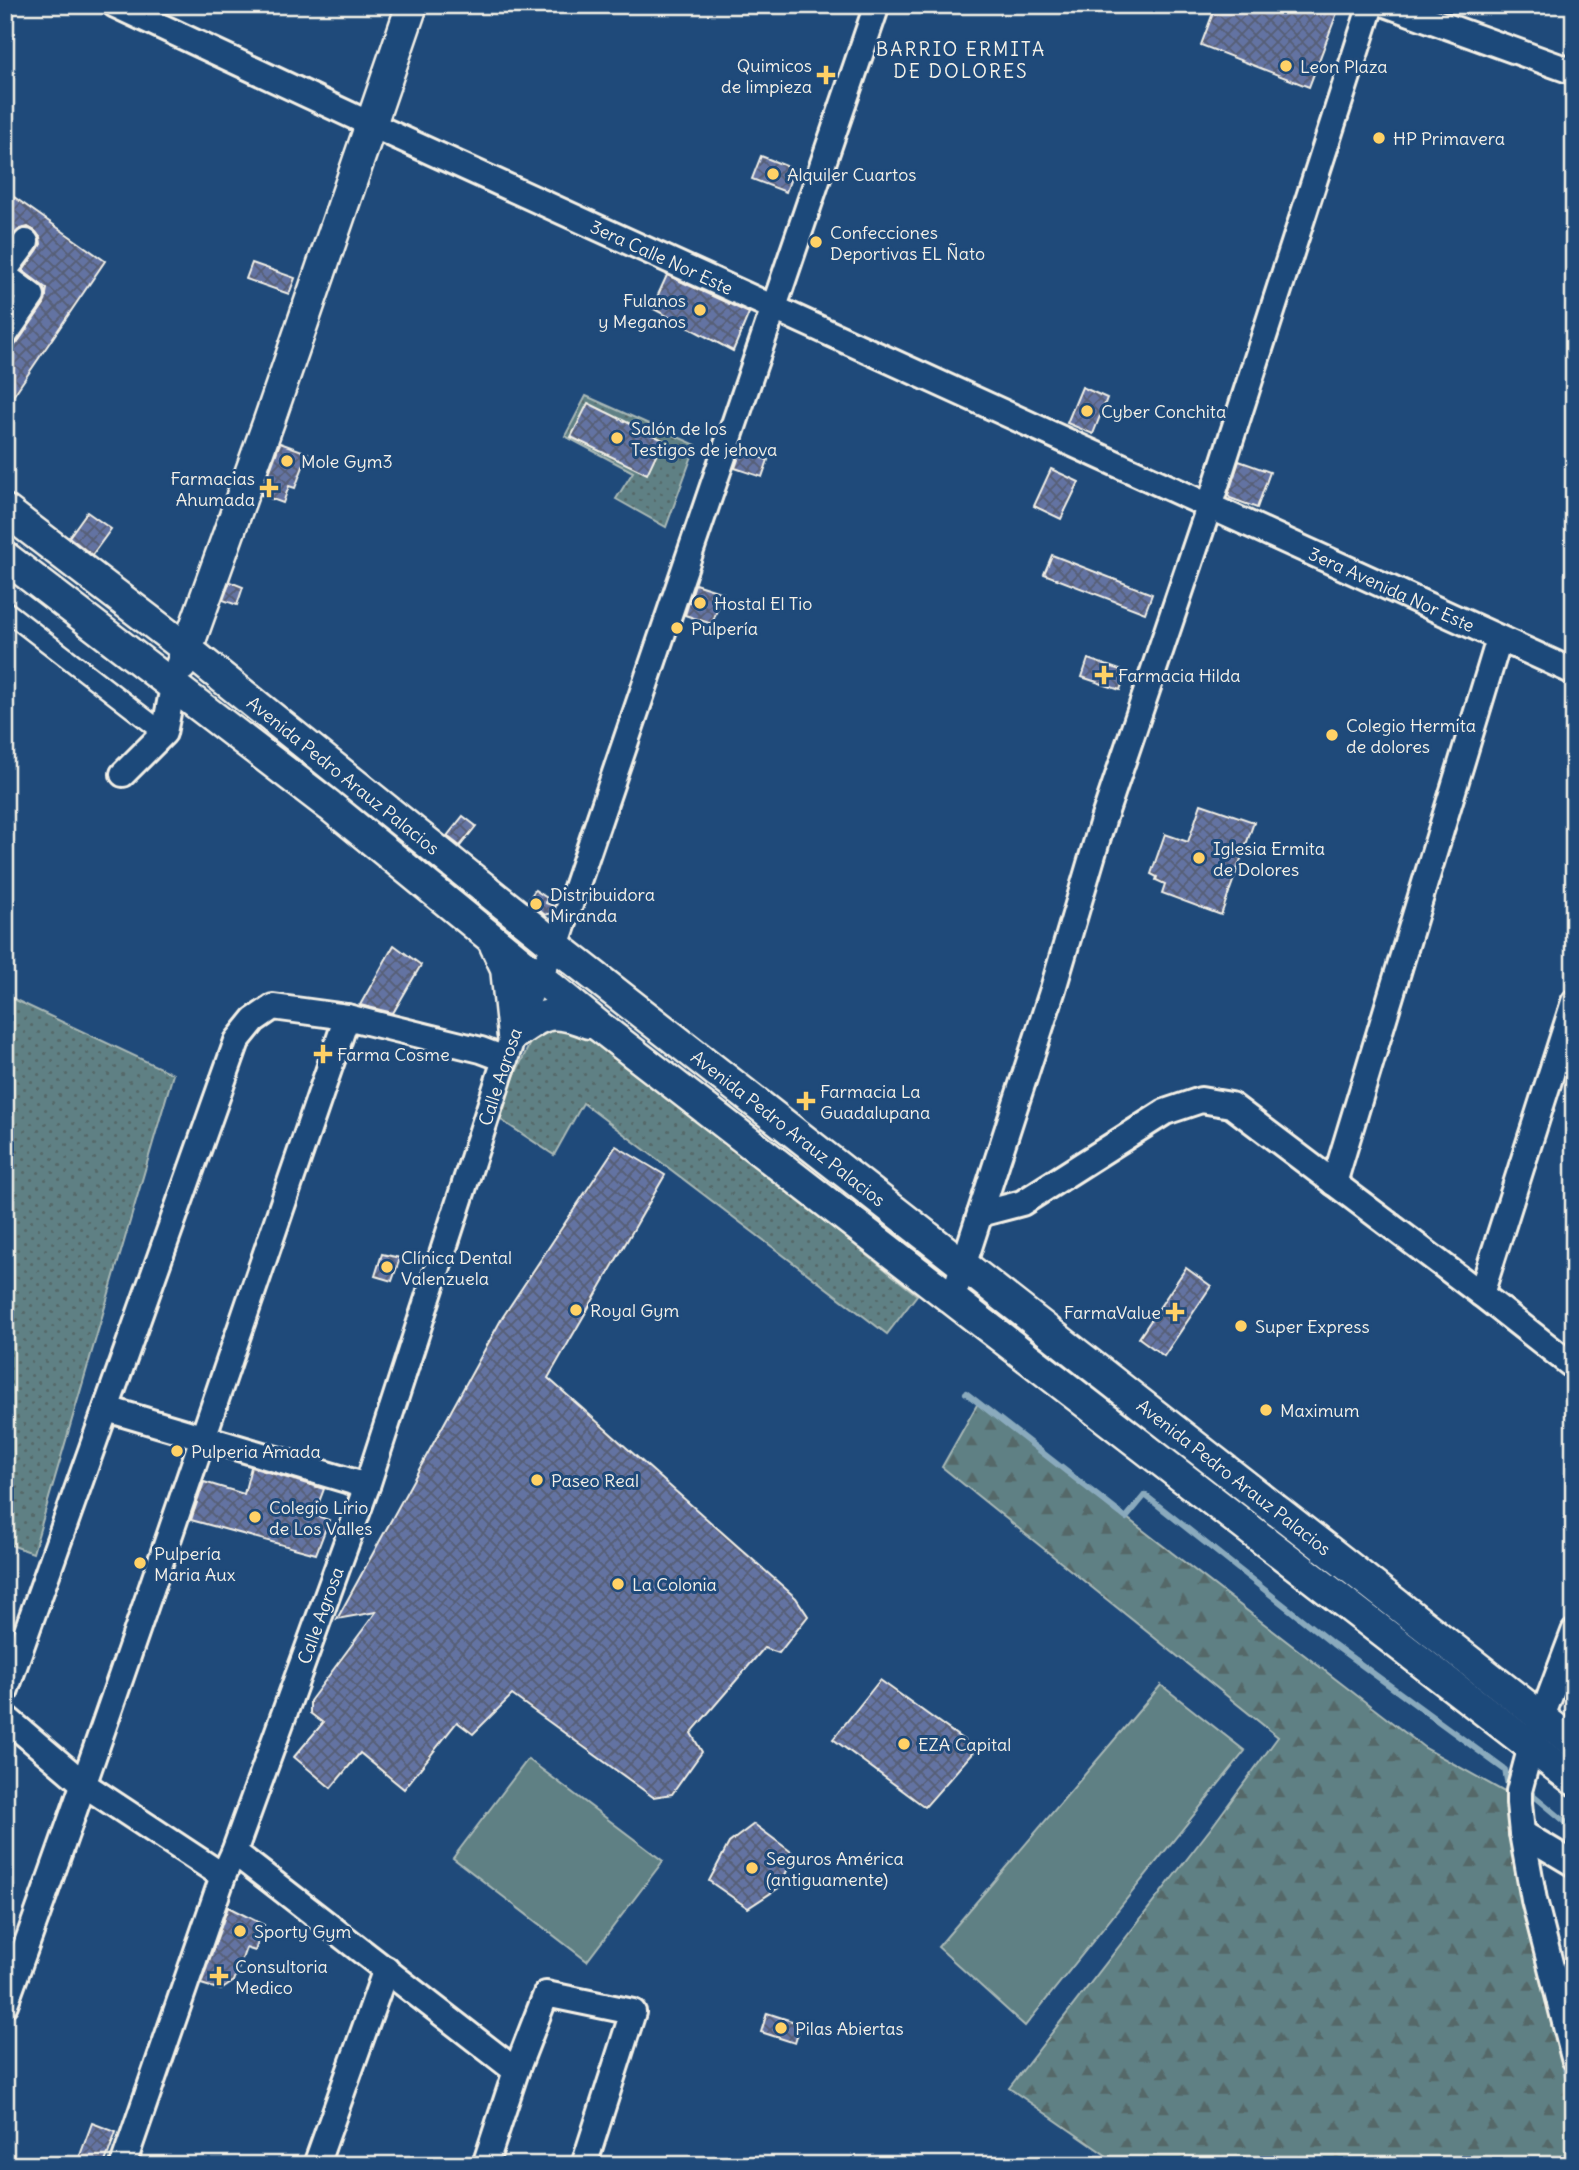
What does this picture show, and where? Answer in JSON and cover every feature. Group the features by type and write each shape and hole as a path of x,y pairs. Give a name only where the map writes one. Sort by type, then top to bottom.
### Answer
{"street":[{"name":"3era Calle Nor Este","path":"115,5 1209,507"},
{"path":"123,774 164,733 173,687 412,5"},
{"name":"Calle Agrosa","path":"123,2165 223,1876 367,1486 509,1047 537,978 556,946 877,5"},
{"path":"952,1300 1053,989 1103,820 1209,507 1371,5"},
{"path":"1388,5 1574,72"},
{"path":"5,270 26,242"},
{"path":"5,276 32,296 5,335"},
{"name":"3era Avenida Nor Este","path":"1209,507 1574,672"},
{"name":"Avenida Pedro Arauz Palacios","path":"8,516 188,650 556,946 1353,1569 1536,1732 1574,1780"},
{"name":"Avenida Pedro Arauz Palacios","path":"5,557 330,806 537,978 1458,1692 1536,1732 1574,1743"},
{"path":"5,610 164,733"},
{"path":"1334,1183 1499,639"},
{"path":"330,806 353,781"},
{"path":"493,942 506,968 509,1047"},
{"path":"1481,1294 1574,1002"},
{"path":"5,1692 237,1041 254,1020 272,1007 347,1017 481,1050 509,1047 533,1021 547,1014 563,1013 600,1027"},
{"path":"5,2004 85,1785 347,1017"},
{"path":"980,1214 1022,1203 1165,1112 1201,1100 1231,1105 1574,1367"},
{"path":"107,1409 367,1486"},
{"path":"1140,1444 1158,1419"},
{"path":"1331,1592 1353,1569"},
{"path":"1574,1632 1536,1732 1519,1791 1522,1833 1534,1900 1574,2058"},
{"path":"5,1717 85,1785 223,1876"},
{"path":"1522,1833 1574,1864"},
{"path":"234,1852 516,2071"},
{"path":"316,2165 386,1969"},
{"path":"485,2165 516,2071 546,1994 633,2012 584,2165"}],"green space":[{"path":"586,396 696,445 666,527 616,499 633,472 565,436"},
{"path":"5,995 173,1074 33,1553 5,1543"},
{"path":"546,1026 589,1032 917,1295 887,1334 583,1103 554,1155 495,1116 531,1041"},
{"path":"978,1403 1425,1748 1510,1795 1550,2004 1574,2108 1574,2165 1120,2165 1009,2088 1211,1828 1278,1737 942,1467"},
{"path":"1161,1685 1245,1751 1025,2026 938,1947"},
{"path":"528,1759 663,1861 587,1961 453,1858"}],"building":[{"name":"Leon Plaza","path":"1216,5 1340,5 1309,87 1201,45"},
{"name":"Alquiler Cuartos","path":"761,156 794,169 786,192 752,179"},
{"path":"14,197 105,261 5,408 5,351 17,343 44,304 47,289 23,271 41,244 35,231 28,227 20,229 5,245 5,209"},
{"path":"252,263 295,278 289,294 246,279"},
{"name":"Fulanos y Meganos","path":"667,275 749,313 733,351 652,308"},
{"name":"Cyber Conchita","path":"1082,387 1107,398 1093,434 1067,423"},
{"name":"Salón de los Testigos de jehova","path":"588,403 663,440 647,474 571,437"},
{"name":"Mole Gym3","path":"280,443 308,453 295,488 289,486 283,503 261,495"},
{"path":"741,451 768,460 762,477 735,468"},
{"path":"1239,461 1270,472 1257,508 1228,495"},
{"path":"1051,469 1079,482 1061,519 1034,506"},
{"path":"87,512 111,529 92,555 69,537"},
{"path":"1052,555 1152,594 1145,613 1044,574"},
{"path":"230,582 243,587 237,605 223,600"},
{"name":"Hostal El Tio","path":"695,584 723,593 712,624 685,615"},
{"name":"Farmacia Hilda","path":"1088,659 1126,672 1120,690 1082,677"},
{"name":"Iglesia Ermita de Dolores","path":"1201,804 1254,822 1221,915 1162,893 1165,884 1151,874 1165,834 1188,842"},
{"path":"463,816 476,826 460,846 447,836"},
{"path":"535,890 547,898 546,903 554,906 552,913 545,915 528,901"},
{"path":"394,945 421,965 393,1013 360,1005"},
{"name":"Paseo Real","path":"616,1146 665,1175 548,1378 796,1598 808,1616 779,1653 764,1648 691,1733 702,1752 672,1794 653,1797 512,1695 473,1734 457,1722 404,1789 360,1753 331,1788 294,1757 323,1723 310,1713 310,1701 376,1612 337,1619 502,1318"},
{"name":"Clínica Dental Valenzuela","path":"382,1254 400,1258 392,1281 375,1276"},
{"name":"FarmaValue","path":"1186,1268 1211,1286 1164,1356 1139,1338"},
{"name":"Colegio Lirio de Los Valles","path":"251,1467 324,1489 314,1515 329,1520 316,1554 191,1520 204,1482 244,1494"},
{"name":"EZA Capital","path":"880,1680 976,1749 925,1807 833,1739"},
{"name":"Seguros América (antiguamente)","path":"754,1824 794,1854 780,1887 748,1908 709,1881 729,1843"},
{"path":"228,1907 264,1925 255,1951 246,1948 234,1981 221,1990 201,1984"},
{"name":"Pilas Abiertas","path":"767,2013 801,2024 795,2043 761,2032"},
{"path":"92,2123 116,2132 104,2165 79,2158"}],"waterway":[{"path":"966,1393 1126,1518 1145,1495 1333,1644 1505,1770 1509,1791"},
{"path":"1532,1794 1574,1829"},
{"path":"1563,2059 1574,2108"}],"place":[{"name":"Leon Plaza","path":"1286,66"},
{"name":"Quimicos de limpieza","path":"826,75"},
{"name":"HP Primavera","path":"1379,138"},
{"name":"Alquiler Cuartos","path":"773,174"},
{"name":"Confecciones Deportivas EL Ñato","path":"816,242"},
{"name":"Fulanos y Meganos","path":"700,310"},
{"name":"Cyber Conchita","path":"1087,411"},
{"name":"Salón de los Testigos de jehova","path":"617,438"},
{"name":"Mole Gym3","path":"287,461"},
{"name":"Farmacias Ahumada","path":"269,488"},
{"name":"Hostal El Tio","path":"700,603"},
{"name":"Pulpería","path":"677,628"},
{"name":"Farmacia Hilda","path":"1104,675"},
{"name":"Colegio Hermita de dolores","path":"1332,735"},
{"name":"Iglesia Ermita de Dolores","path":"1199,858"},
{"name":"Distribuidora Miranda","path":"536,904"},
{"name":"Farma Cosme","path":"323,1054"},
{"name":"Farmacia La Guadalupana","path":"806,1101"},
{"name":"Clínica Dental Valenzuela","path":"387,1267"},
{"name":"Royal Gym","path":"576,1310"},
{"name":"FarmaValue","path":"1175,1312"},
{"name":"Super Express","path":"1241,1326"},
{"name":"Maximum","path":"1266,1410"},
{"name":"Pulperia Amada","path":"177,1451"},
{"name":"Paseo Real","path":"537,1480"},
{"name":"Colegio Lirio de Los Valles","path":"255,1517"},
{"name":"Pulpería Maria Aux","path":"140,1563"},
{"name":"La Colonia","path":"618,1584"},
{"name":"EZA Capital","path":"904,1744"},
{"name":"Seguros América (antiguamente)","path":"752,1868"},
{"name":"Sporty Gym","path":"240,1931"},
{"name":"Consultoria Medico","path":"219,1976"},
{"name":"Pilas Abiertas","path":"781,2028"}],"district":[{"name":"BARRIO ERMITA DE DOLORES","path":"961,60"}]}
